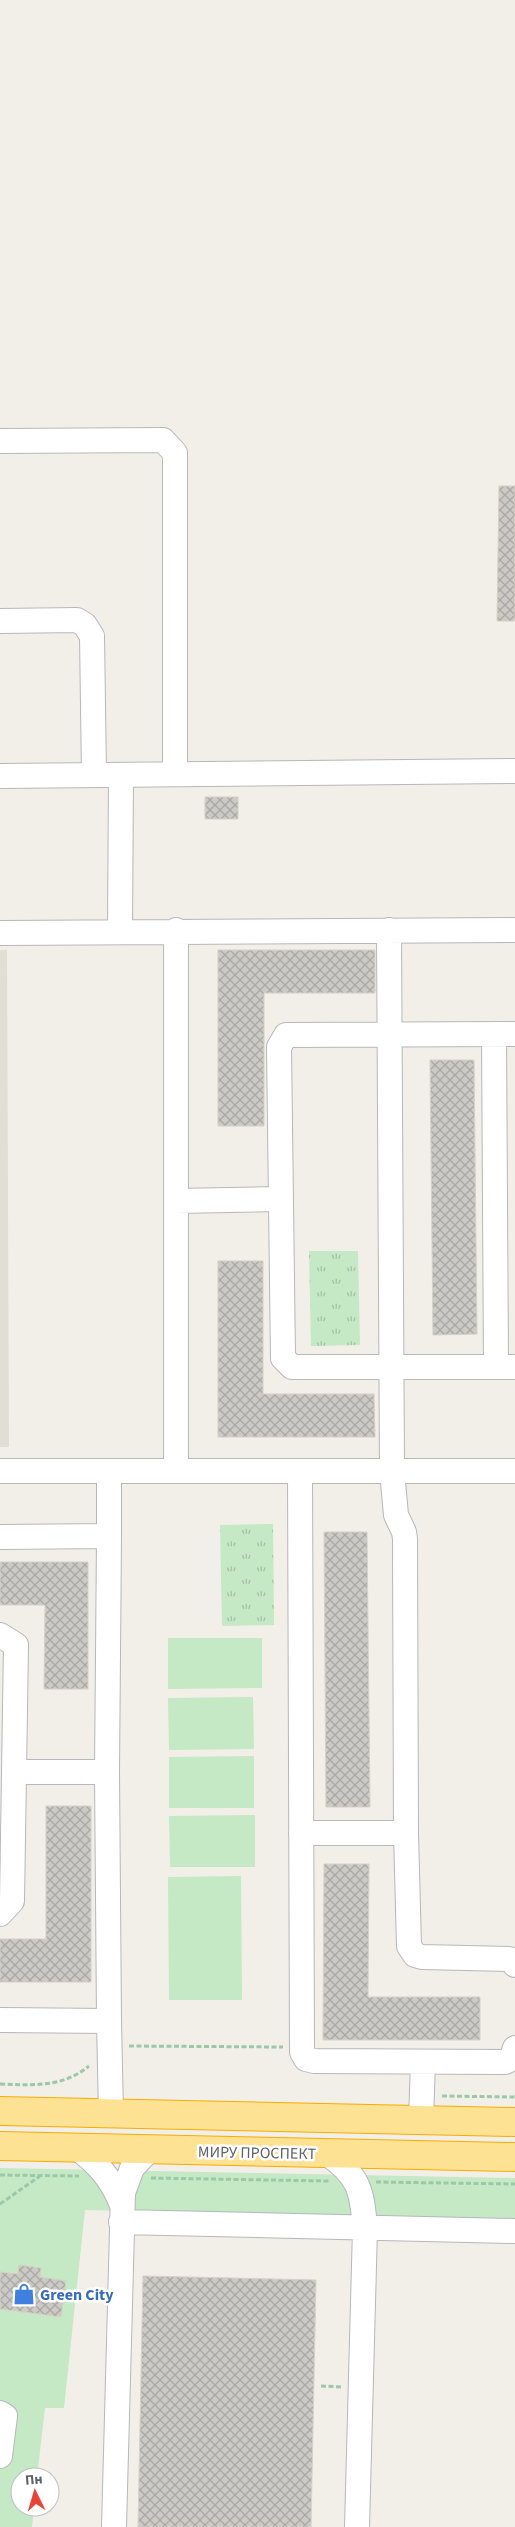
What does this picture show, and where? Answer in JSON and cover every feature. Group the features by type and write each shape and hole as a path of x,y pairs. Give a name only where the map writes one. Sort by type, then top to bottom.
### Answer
{"highway":[{"path":"0,2112 111,2114 421,2108 515,2122"},
{"name":"МИРУ ПРОСПЕКТ","path":"0,2146 515,2157"}],"lane":[{"path":"0,441 163,440 175,453 175,774"},
{"path":"0,621 77,620 90,630 92,636 94,775"},
{"path":"0,776 515,771"},
{"path":"120,931 121,775"},
{"path":"176,930 176,1471"},
{"path":"0,933 176,930 515,930"},
{"path":"389,930 392,1471 396,1515 405,1539 406,1833 410,1951 422,1957 509,1959 514,1961 515,1965"},
{"path":"390,1034 505,1034 506,1367 292,1368 283,1358 279,1047 286,1035 390,1034"},
{"path":"176,1201 280,1199"},
{"path":"0,1471 515,1471"},
{"path":"109,1471 107,1772 111,2114"},
{"path":"300,1471 302,2047 306,2059 314,2061 505,2062 511,2059 515,2048"},
{"path":"0,1536 108,1536"},
{"path":"0,1635 16,1645 12,1901 0,1914"},
{"path":"14,1772 107,1772"},
{"path":"301,1833 406,1833"},
{"path":"0,2020 109,2021"},
{"path":"421,2108 423,2062"},
{"path":"77,2148 118,2177 122,2214 114,2527"},
{"path":"118,2177 150,2149"},
{"path":"326,2153 344,2166 357,2181 363,2200 365,2228 357,2527"},
{"path":"122,2214 365,2228 515,2232"},
{"path":"0,2412 5,2416 0,2456"}],"path":[{"path":"0,2084 57,2084 77,2076 90,2066 94,2047 302,2047"},
{"path":"421,2108 515,2097"},
{"path":"0,2175 515,2184"},
{"path":"0,2204 20,2188 41,2176"}],"shaded area":[{"path":"0,950 7,950 9,1447 0,1447"}],"green space":[{"path":"309,1251 358,1251 360,1345 311,1346"},
{"path":"273,1524 274,1625 222,1626 220,1525"},
{"path":"168,1638 262,1638 262,1688 168,1689"},
{"path":"253,1697 254,1749 169,1750 168,1698"},
{"path":"254,1756 254,1808 169,1808 169,1757"},
{"path":"255,1815 255,1867 170,1867 169,1816"},
{"path":"241,1876 242,2000 169,2000 168,1877"},
{"path":"0,2168 515,2178 515,2221 85,2210 64,2408 45,2408 38,2467 10,2467 10,2517 33,2517 32,2527 0,2527"}],"building":[{"path":"499,486 515,486 515,621 497,621"},
{"path":"205,797 238,797 238,819 205,819"},
{"path":"218,950 375,950 375,993 264,993 264,1126 218,1126"},
{"path":"430,1060 474,1060 477,1334 433,1335"},
{"path":"218,1261 263,1261 263,1394 374,1394 375,1437 218,1437"},
{"path":"324,1532 367,1532 370,1807 326,1807"},
{"path":"0,1562 88,1562 88,1689 44,1689 45,1605 0,1605"},
{"path":"46,1806 91,1806 91,1982 0,1982 0,1939 46,1939"},
{"path":"324,1864 369,1864 368,1997 480,1997 480,2040 323,2040"},
{"path":"19,2265 41,2268 40,2277 66,2281 61,2317 0,2309 0,2272 18,2274"},
{"path":"143,2276 316,2280 311,2527 138,2527"}],"place":[{"name":"Green City","path":"24,2294"}]}
